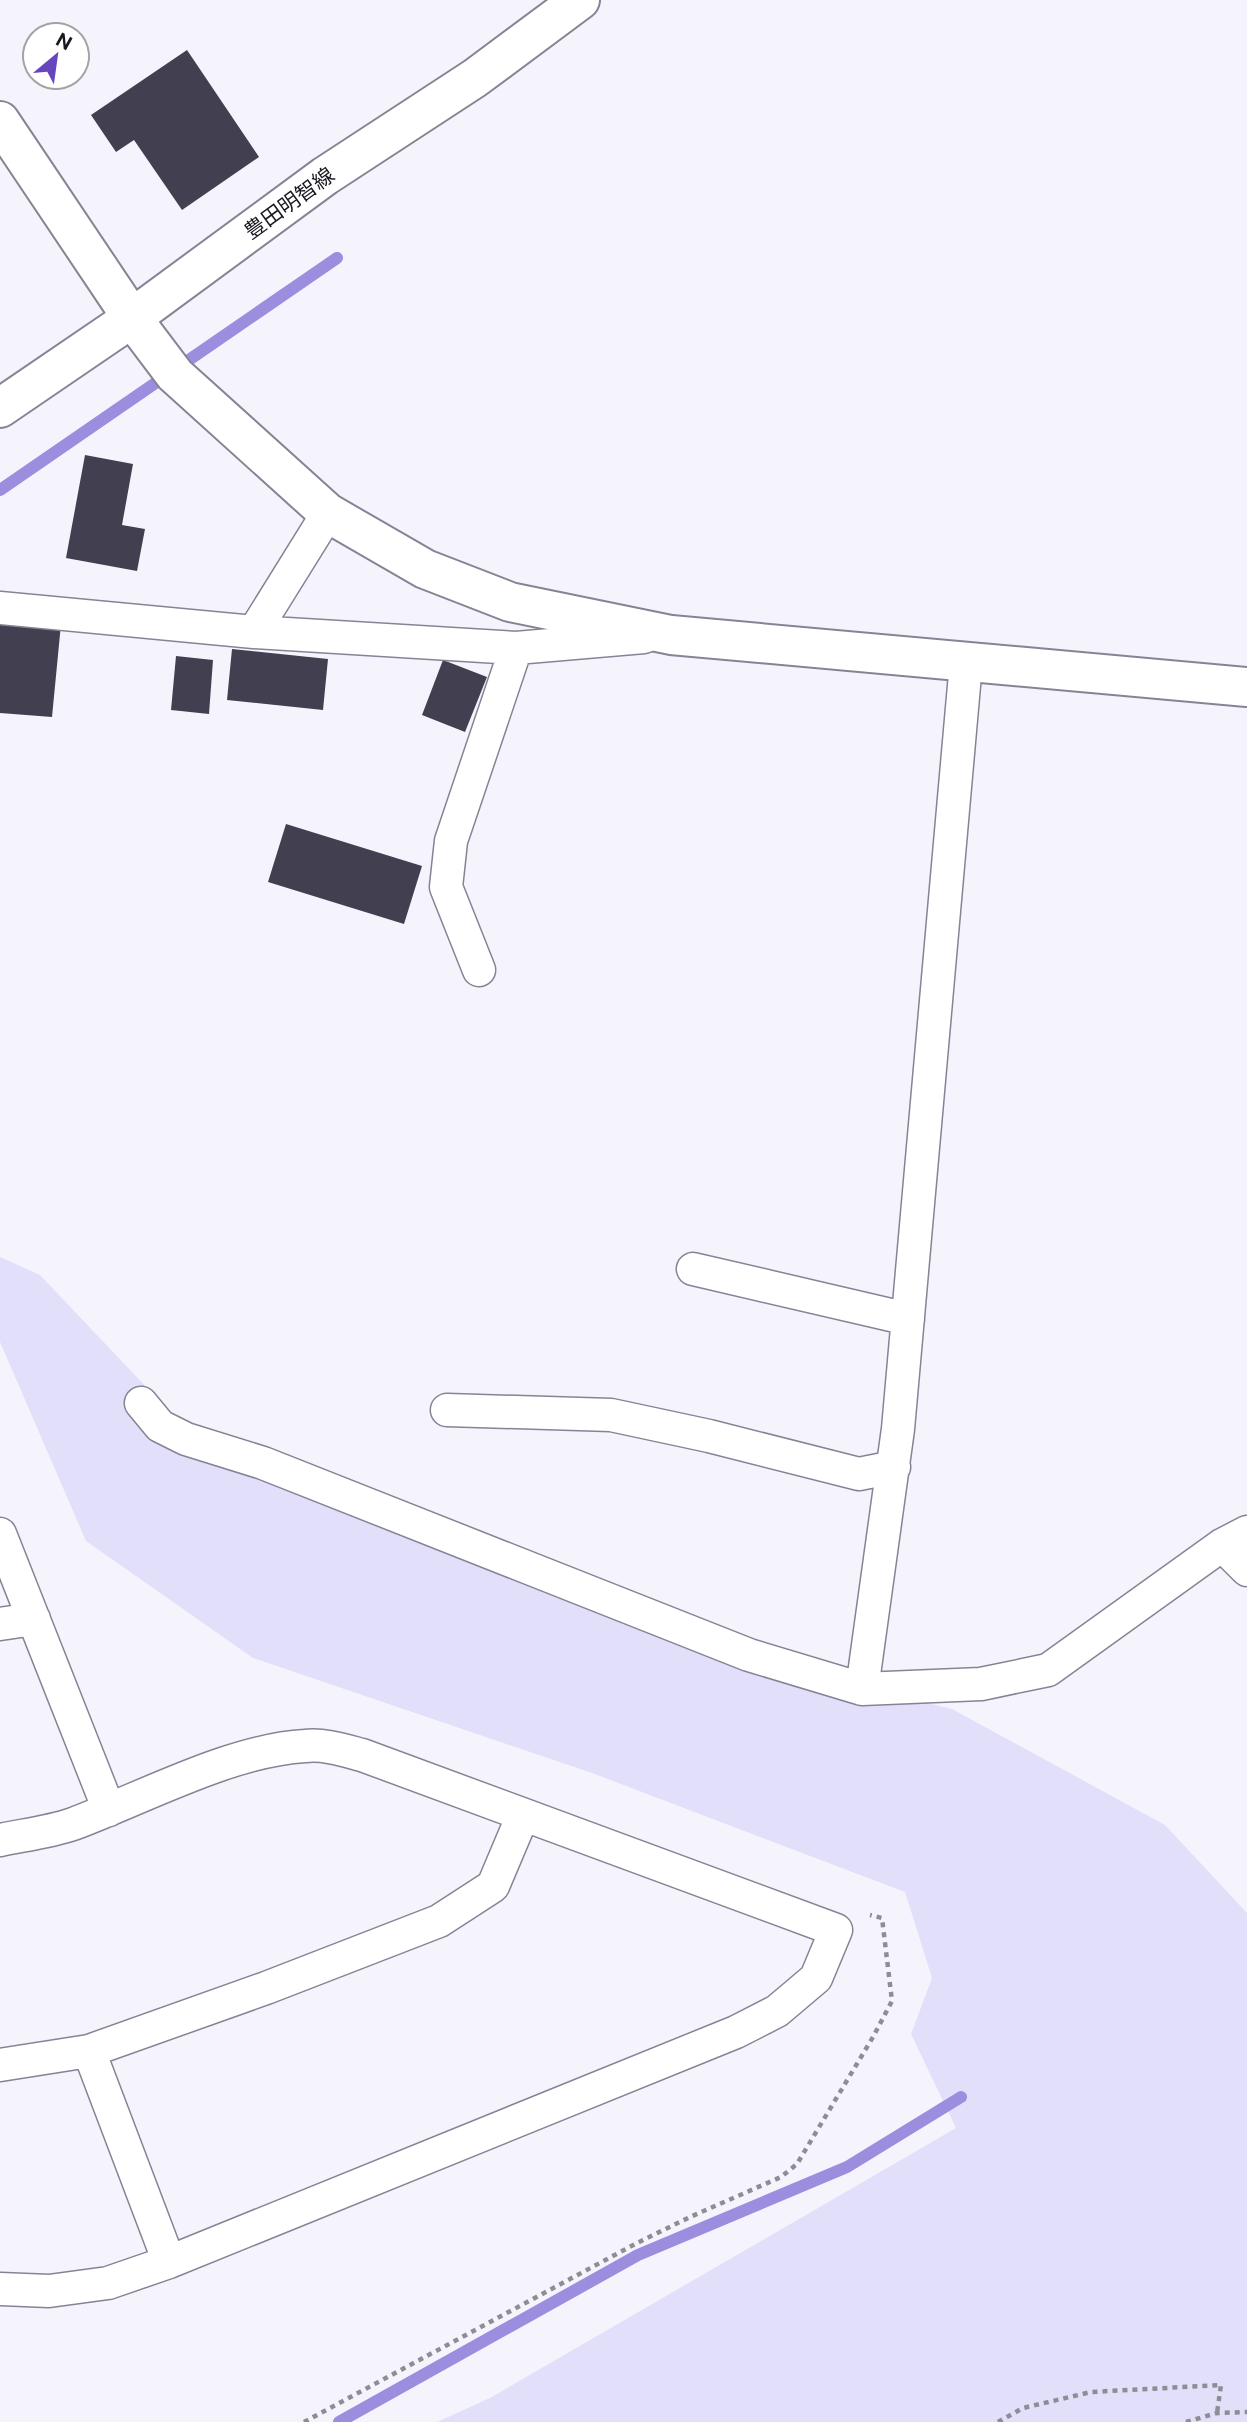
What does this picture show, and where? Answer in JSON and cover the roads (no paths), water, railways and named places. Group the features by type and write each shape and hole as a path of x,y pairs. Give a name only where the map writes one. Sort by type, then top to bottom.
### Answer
{"street":[{"name":"豊田明智線","path":"0,408 132,318 325,176 475,78 580,0"},
{"path":"0,121 132,318 175,375 328,513 425,569 510,602 671,635 1247,687"},
{"path":"254,632 328,513"},
{"path":"0,608 254,632 516,648 671,635"},
{"path":"479,970 446,887 450,852 516,648"},
{"path":"862,1689 894,1467 966,663"},
{"path":"693,1269 908,1319"},
{"path":"141,1403 160,1426 186,1439 263,1463 749,1655 862,1689 981,1684 1048,1670 1235,1538 1247,1570"},
{"path":"447,1410 611,1415 709,1436 859,1474 894,1467"},
{"path":"0,1534 109,1811"},
{"path":"0,1624 34,1619"},
{"path":"0,1840 69,1825 227,1762 270,1751 304,1746 331,1746 362,1755 836,1930 816,1979 777,2011 736,2032 169,2262 108,2283 49,2291 0,2290"},
{"path":"0,2064 89,2051 267,1988 439,1921 493,1886 523,1815"},
{"path":"89,2051 169,2262"}],"waterway":[{"path":"0,490 337,258"},
{"path":"339,2422 638,2255 847,2167 961,2097"}]}
